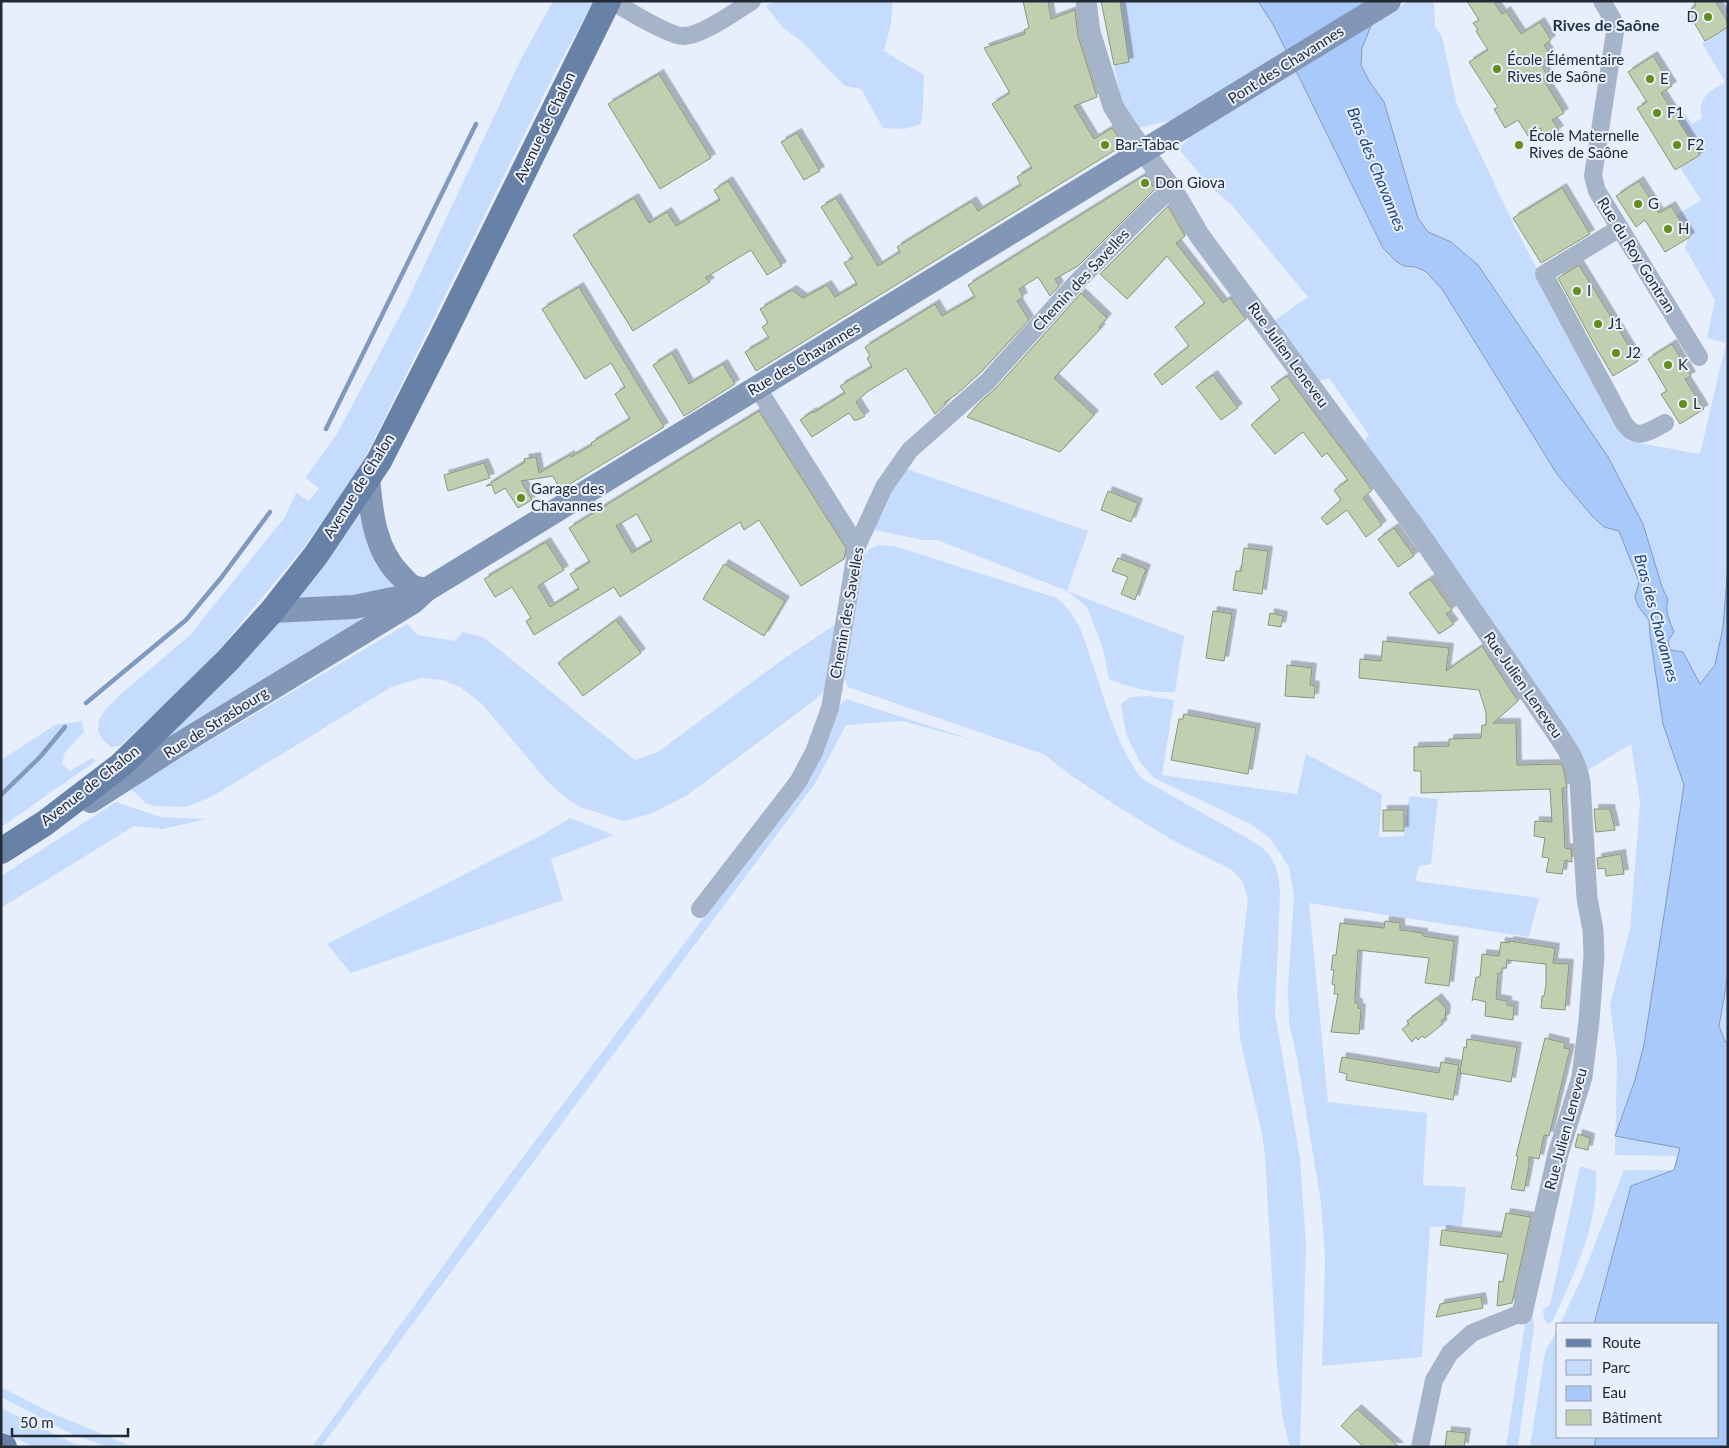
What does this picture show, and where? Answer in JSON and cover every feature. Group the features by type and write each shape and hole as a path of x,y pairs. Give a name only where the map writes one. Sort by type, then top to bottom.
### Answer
{"main road":[{"name":"Avenue de Chalon","path":"2,851 45,823 121,765 203,685 272,611 316,554 378,460 442,337 608,1"},
{"name":"Pont des Chavannes","path":"1183,128 1389,1"},
{"name":"Rue des Chavannes","path":"426,590 1183,128"},
{"path":"368,477 372,518 377,538 385,554 395,570 410,586 426,590"},
{"path":"272,611 354,607 400,598 426,590"},
{"name":"Rue de Strasbourg","path":"2,851 56,824 175,748 413,602 426,590"}],"street":[{"path":"612,1 661,29 684,36 706,29 752,1"},
{"name":"Rue Julien Leneveu","path":"1086,1 1090,32 1113,106 1143,152 1171,188 1199,234 1414,526 1570,752 1577,768 1580,782 1587,898 1593,930 1594,955 1590,1021 1582,1077 1558,1154 1519,1315 1472,1333 1450,1354 1434,1380 1420,1447"},
{"name":"Rue du Roy Gontran","path":"1602,1 1613,20 1615,32 1593,176 1597,191 1699,357"},
{"name":"Chemin des Savelles","path":"700,909 798,782 814,752 830,708 858,546 884,487 910,450 988,381 1075,284 1171,188"},
{"path":"1620,228 1544,274 1630,431 1637,434 1648,432 1664,422"},
{"path":"757,387 858,546"}],"green space":[{"path":"553,1 594,1 557,68 357,474 303,548 203,669 120,746 111,747 102,739 98,732 99,720 105,710 190,635 285,517 296,493 309,501 319,488 305,478 337,434 405,306 522,57"},
{"path":"775,1 893,1 891,23 884,51 924,75 921,124 904,129 883,128 861,89 845,86 800,40 783,28 766,6"},
{"path":"1120,1 1258,1 1274,26 1404,266 1425,273 1442,289 1557,474 1592,516 1604,527 1619,530 1639,582 1636,597 1638,606 1649,620 1663,724 1684,785 1644,1045 1635,1080 1615,1135 1617,1060 1610,1005 1630,929 1640,803 1631,744 1588,770 1360,446 1369,435 1329,378 1319,381 1272,322 1308,297 1231,204 1211,188 1179,149 1189,138 1177,119 1138,128 1121,100 1114,65 1128,62"},
{"path":"1410,1 1425,1 1426,3 1434,1 1435,26 1442,37 1457,105 1515,227 1628,441 1700,454 1726,343 1707,338 1715,300 1685,248 1689,236 1677,215 1701,200 1680,167 1700,155 1677,118 1685,113 1692,124 1702,118 1701,105 1706,96 1724,83 1702,43 1728,27 1728,566 1723,627 1715,665 1700,684 1683,653 1670,650 1667,641 1674,632 1667,612 1668,600 1542,360 1478,265 1451,242 1428,232 1418,218 1384,102 1369,81 1361,65 1362,48 1373,21"},
{"path":"907,469 1088,531 1067,591 937,540 923,540 870,529"},
{"path":"361,507 377,557 393,586 385,595 302,601 298,596"},
{"path":"878,545 894,546 1057,598 1072,614 1081,630 1119,740 1133,767 1142,779 1254,842 1267,852 1277,870 1280,894 1275,1013 1300,1158 1306,1246 1300,1447 1290,1447 1283,1420 1277,1368 1265,1156 1262,1134 1240,1039 1237,992 1248,900 1243,882 1231,869 1174,841 1123,810 1043,754 848,687 844,678 863,562 868,550"},
{"path":"1067,591 1184,636 1175,692 1141,689 1109,679 1103,649 1087,607"},
{"path":"381,608 171,745 164,738 282,614"},
{"path":"842,620 830,686 812,702 689,794 650,814 623,821 580,807 562,795 547,781 482,704 460,687 443,680 421,678 391,687 213,796 186,807 154,806 146,803 130,788 407,624 418,635 455,641 463,632 485,638 635,760 658,752 782,660"},
{"path":"1147,696 1174,700 1162,775 1297,794 1306,754 1382,794 1379,837 1404,836 1409,796 1438,799 1431,864 1419,866 1415,881 1539,898 1529,937 1309,903 1328,1102 1427,1113 1423,1185 1466,1187 1462,1226 1430,1227 1422,1357 1322,1366 1325,1259 1321,1202 1297,1058 1289,1023 1288,989 1294,896 1289,867 1270,838 1249,823 1154,778 1140,762 1126,734 1121,704 1130,697"},
{"path":"846,699 976,741 902,721 846,725 816,782 321,1447 312,1447 493,1197 769,831 835,711"},
{"path":"82,721 84,732 65,752 62,764 70,771 92,758 96,761 1,827 1,760 55,725"},
{"path":"116,802 161,817 206,819 163,829 134,826 1,908 1,876"},
{"path":"570,818 614,835 551,859 563,900 351,973 327,944 544,834"},
{"path":"1728,975 1728,1041 1725,1042 1719,1026"},
{"path":"1615,1136 1680,1147 1678,1156 1615,1155"},
{"path":"1580,1166 1596,1171 1596,1191 1589,1230 1569,1286 1552,1322 1548,1324 1544,1318 1543,1310 1550,1305"},
{"path":"1624,1170 1674,1170 1631,1186 1594,1323 1560,1323 1582,1277"},
{"path":"1533,1317 1534,1328 1518,1447 1506,1447 1525,1323"},
{"path":"1556,1332 1556,1438 1596,1438 1594,1447 1530,1447 1545,1352"},
{"path":"1,1387 54,1414 133,1447 109,1447 74,1435 1,1397"},
{"path":"1,1407 81,1447 34,1447 1,1431"}],"water":[{"name":"Bras des Chavannes","path":"1258,1 1368,1 1373,21 1362,48 1361,65 1369,81 1384,102 1418,218 1428,232 1451,242 1478,265 1608,457 1643,524 1662,587 1668,600 1667,612 1674,632 1668,641 1670,650 1683,652 1700,684 1715,665 1723,627 1728,566 1728,975 1719,1026 1725,1042 1728,1041 1728,1447 1594,1447 1596,1438 1719,1438 1719,1323 1594,1323 1631,1186 1674,1170 1680,1148 1615,1136 1635,1080 1644,1045 1684,785 1663,724 1649,620 1638,606 1635,597 1639,582 1619,531 1604,527 1592,516 1557,474 1442,289 1426,272 1415,267 1404,266 1397,262 1383,248 1274,26"}],"building":[{"path":"1023,1 1048,1 1051,19 1075,10 1078,36 1097,97 1074,106 1094,139 1112,128 1119,138 1117,149 756,371 745,352 769,338 762,327 768,323 760,309 792,290 803,298 827,285 835,297 857,284 844,263 853,258 821,207 836,198 878,266 900,252 897,247 972,201 978,211 1021,185 1017,177 1032,168 992,104 1010,93 984,48 1025,34 1024,30 1029,28"},
{"path":"1101,1 1120,1 1129,62 1114,65"},
{"path":"1467,1 1493,1 1502,14 1506,11 1521,34 1540,22 1551,40 1544,45 1551,56 1540,63 1548,76 1543,79 1564,113 1552,120 1559,130 1546,138 1540,128 1528,136 1518,120 1505,128 1494,109 1498,107 1469,62 1488,50 1473,23 1479,20"},
{"name":"D","path":"1694,1 1715,1 1728,22 1728,27 1705,41 1687,11 1696,6"},
{"path":"1653,56 1672,86 1661,93 1700,155 1675,170 1637,108 1647,102 1628,72"},
{"path":"659,74 711,158 660,189 608,104"},
{"path":"797,133 820,171 804,180 781,142"},
{"path":"1145,175 1155,189 1078,266 1055,279 1059,286 1050,296 1038,277 1019,289 1023,297 1017,301 1029,320 980,373 945,402 946,404 935,414 906,368 867,392 856,402 865,416 854,420 849,413 812,437 800,420 845,393 840,386 872,367 867,358 870,356 865,347 935,304 942,316 975,297 968,285"},
{"path":"728,181 782,266 767,275 751,250 705,278 710,282 633,331 573,235 634,198 649,223 667,212 676,226 720,200 714,190"},
{"path":"1639,181 1659,213 1671,206 1690,237 1665,252 1645,220 1636,227 1616,196"},
{"path":"1562,188 1590,234 1541,263 1513,218"},
{"path":"1168,206 1185,236 1176,243 1223,303 1230,298 1246,319 1162,385 1154,374 1189,346 1175,327 1205,303 1167,256 1127,299 1100,274"},
{"path":"1579,265 1638,361 1613,376 1558,278"},
{"path":"579,287 664,427 560,489 553,476 521,481 532,500 518,508 505,488 495,494 492,485 486,486 525,462 524,459 536,457 539,473 592,445 591,443 630,419 615,394 625,387 611,363 585,379 542,309"},
{"path":"1081,293 1107,318 1099,327 1101,328 1054,378 1094,415 1060,452 967,417 996,388"},
{"path":"1672,344 1691,376 1685,379 1704,409 1680,424 1661,394 1667,391 1648,359"},
{"path":"672,353 689,384 723,364 735,384 684,416 653,365"},
{"path":"1213,375 1238,408 1221,420 1196,387"},
{"path":"1287,376 1372,490 1363,498 1382,525 1366,537 1347,510 1327,525 1321,518 1341,500 1334,490 1348,480 1327,453 1322,457 1303,432 1275,454 1251,425 1280,400 1271,387"},
{"path":"759,411 846,548 844,559 801,586 759,520 744,530 740,522 620,597 614,587 534,635 526,621 531,618 512,587 495,597 484,579 546,542 564,570 538,586 550,607 579,589 570,574 590,562 569,528","holes":["637,514 652,541 632,553 616,526"]},
{"path":"484,463 490,478 448,491 444,475"},
{"path":"1108,491 1138,503 1131,522 1101,510"},
{"path":"1394,528 1414,556 1398,567 1378,539"},
{"path":"1244,548 1268,551 1262,594 1233,590 1236,571 1241,571"},
{"path":"1118,558 1146,569 1135,600 1121,594 1128,577 1112,571"},
{"path":"724,564 785,601 764,636 703,599"},
{"path":"1430,579 1452,610 1446,614 1454,624 1439,634 1409,593"},
{"path":"1213,611 1232,614 1224,661 1206,658"},
{"path":"1270,613 1283,616 1281,627 1268,625"},
{"path":"616,620 641,653 583,696 558,663"},
{"path":"1383,641 1449,648 1446,671 1482,646 1518,701 1493,723 1516,723 1517,765 1561,764 1564,771 1567,788 1562,788 1565,848 1571,849 1572,862 1565,860 1562,874 1546,872 1549,858 1542,857 1545,838 1534,836 1535,821 1552,822 1550,789 1421,793 1421,771 1414,771 1414,747 1449,746 1449,739 1481,738 1482,725 1486,725 1486,712 1479,690 1359,678 1360,659 1381,661"},
{"path":"1287,665 1312,668 1310,685 1315,686 1314,698 1285,696"},
{"path":"1184,714 1256,728 1248,774 1171,760 1179,719 1183,719"},
{"path":"1594,809 1610,809 1615,830 1596,832"},
{"path":"1383,810 1404,810 1404,831 1383,831"},
{"path":"1621,854 1624,874 1606,876 1605,868 1598,869 1597,858"},
{"path":"1385,921 1400,923 1400,930 1423,933 1423,936 1454,941 1449,986 1425,983 1429,958 1358,950 1355,1003 1358,1003 1358,1008 1361,1009 1359,1034 1331,1032 1338,994 1334,994 1335,985 1332,984 1334,970 1331,970 1333,955 1336,955 1340,923 1384,928"},
{"path":"1509,941 1555,948 1553,963 1569,964 1565,1010 1541,1008 1542,996 1544,996 1546,985 1546,964 1507,960 1506,968 1502,968 1502,973 1498,973 1496,999 1507,1001 1507,1005 1514,1006 1513,1020 1485,1016 1486,1002 1474,999 1472,1001 1476,977 1480,977 1482,954 1499,956 1501,942 1509,943"},
{"path":"1437,998 1446,1009 1445,1018 1441,1021 1443,1024 1425,1038 1422,1036 1418,1040 1416,1037 1412,1042 1402,1029 1409,1024 1407,1021"},
{"path":"1545,1038 1565,1043 1564,1048 1570,1049 1549,1136 1544,1135 1539,1159 1529,1157 1524,1191 1511,1189 1518,1156 1516,1156"},
{"path":"1467,1039 1517,1047 1511,1082 1460,1073"},
{"path":"1342,1057 1439,1073 1441,1062 1459,1065 1453,1100 1346,1080 1347,1074 1339,1072"},
{"path":"1578,1134 1590,1138 1588,1150 1575,1147"},
{"path":"1506,1213 1531,1217 1512,1303 1497,1306 1499,1281 1503,1282 1508,1254 1440,1245 1442,1230 1501,1237"},
{"path":"1481,1297 1483,1308 1436,1317 1440,1304"},
{"path":"1357,1409 1399,1447 1364,1447 1341,1426"},
{"path":"1447,1431 1466,1433 1464,1447 1445,1447"}],"waterway":[{"path":"326,429 476,124"},
{"path":"86,703 186,620 221,578 270,512"},
{"path":"1,795 40,757 65,727"}],"place":[{"name":"D","path":"1708,17"},
{"name":"École Élémentaire Rives de Saône","path":"1497,69"},
{"name":"E","path":"1650,79"},
{"name":"F1","path":"1657,113"},
{"name":"Bar-Tabac","path":"1105,145"},
{"name":"École Maternelle Rives de Saône","path":"1519,145"},
{"name":"F2","path":"1677,145"},
{"name":"Don Giova","path":"1145,183"},
{"name":"G","path":"1638,204"},
{"name":"H","path":"1668,229"},
{"name":"I","path":"1577,291"},
{"name":"J1","path":"1598,324"},
{"name":"J2","path":"1616,353"},
{"name":"K","path":"1668,365"},
{"name":"L","path":"1683,404"},
{"name":"Garage des Chavannes","path":"521,498"}],"district":[{"name":"Rives de Saône","path":"1606,25"}]}
